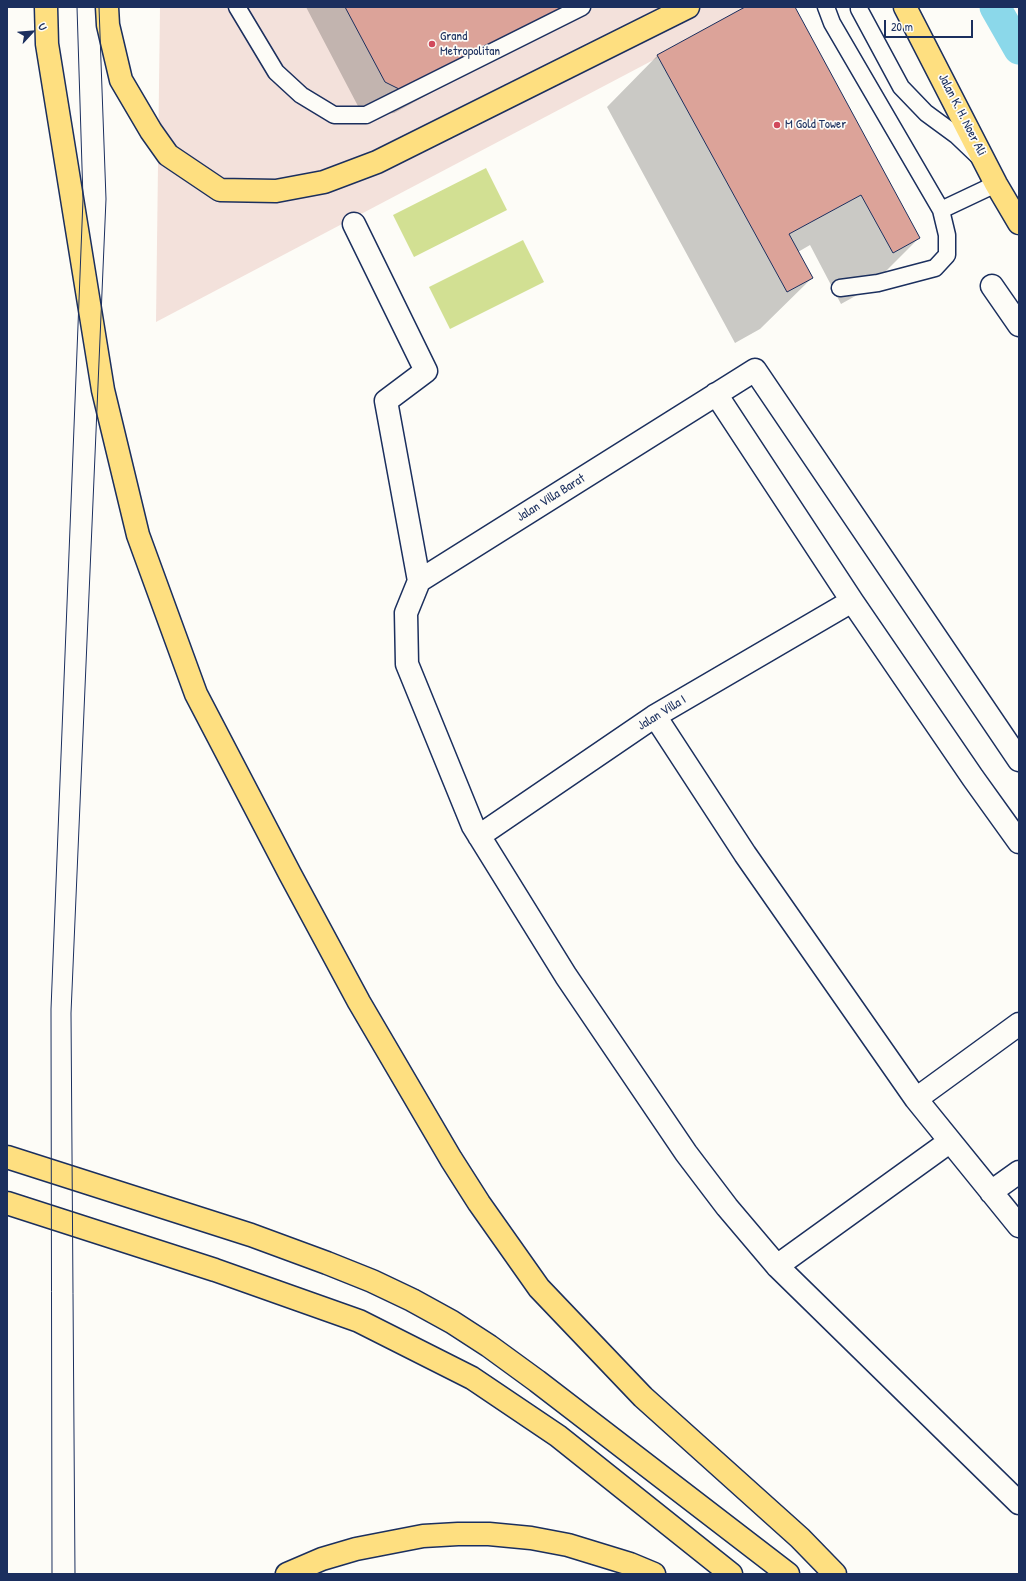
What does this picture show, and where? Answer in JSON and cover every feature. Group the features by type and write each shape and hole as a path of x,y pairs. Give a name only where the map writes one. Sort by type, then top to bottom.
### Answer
{"main road":[{"path":"46,7 47,44 103,390 138,535 196,694 252,804 359,1002 451,1159 539,1288 643,1397 800,1538 835,1574"},
{"path":"107,7 108,25 121,80 150,131 168,155 220,190 276,191 324,182 377,162 688,7"},
{"name":"Jalan K. H. Noer Ali","path":"905,7 1019,223"},
{"path":"17,1161 251,1235 334,1266 412,1300 452,1322 538,1381 788,1574"},
{"path":"15,1206 214,1270 359,1321 472,1378 558,1436 731,1574"},
{"path":"287,1574 322,1559 356,1548 423,1536 458,1534 531,1538 568,1545 630,1564 654,1574"}],"street":[{"path":"354,224 426,371 386,401 419,581 406,613 408,664 473,826 566,976 686,1152 727,1207 776,1266 1019,1503"},
{"path":"992,286 1019,325"},
{"name":"Jalan Villa Barat","path":"419,581 756,370 1019,760"},
{"path":"716,394 852,601 973,778 1019,842"},
{"name":"Jalan Villa I","path":"479,836 655,716 852,601"},
{"path":"655,716 745,854 916,1100 1019,1226"},
{"path":"916,1100 1019,1024"},
{"path":"776,1266 949,1142"},
{"path":"991,1192 1019,1172"}],"lane":[{"path":"237,7 276,72 301,95 334,115 366,115 582,7"},
{"path":"826,7 832,23 941,210 948,235 947,255 935,268 878,283 840,288"},
{"path":"859,9 901,87 926,113 956,136 992,174 941,210"}],"shaded area":[{"path":"160,7 754,7 156,322"}],"green space":[{"path":"486,168 507,210 414,257 393,215"},
{"path":"523,240 544,282 450,329 429,287"}],"building":[{"name":"Grand Metropolitan","path":"345,7 569,7 420,88 399,89 385,82"},
{"name":"M Gold Tower","path":"745,7 795,7 920,238 893,253 861,195 789,234 813,278 787,292 657,55"}],"waterway":[{"path":"995,7 1019,49"}],"tram line":[{"path":"52,1574 51,1009 83,199 77,7"},
{"path":"75,1574 71,1013 106,199 99,7"}],"place":[{"name":"Grand Metropolitan","path":"432,44"},
{"name":"M Gold Tower","path":"777,125"}]}
